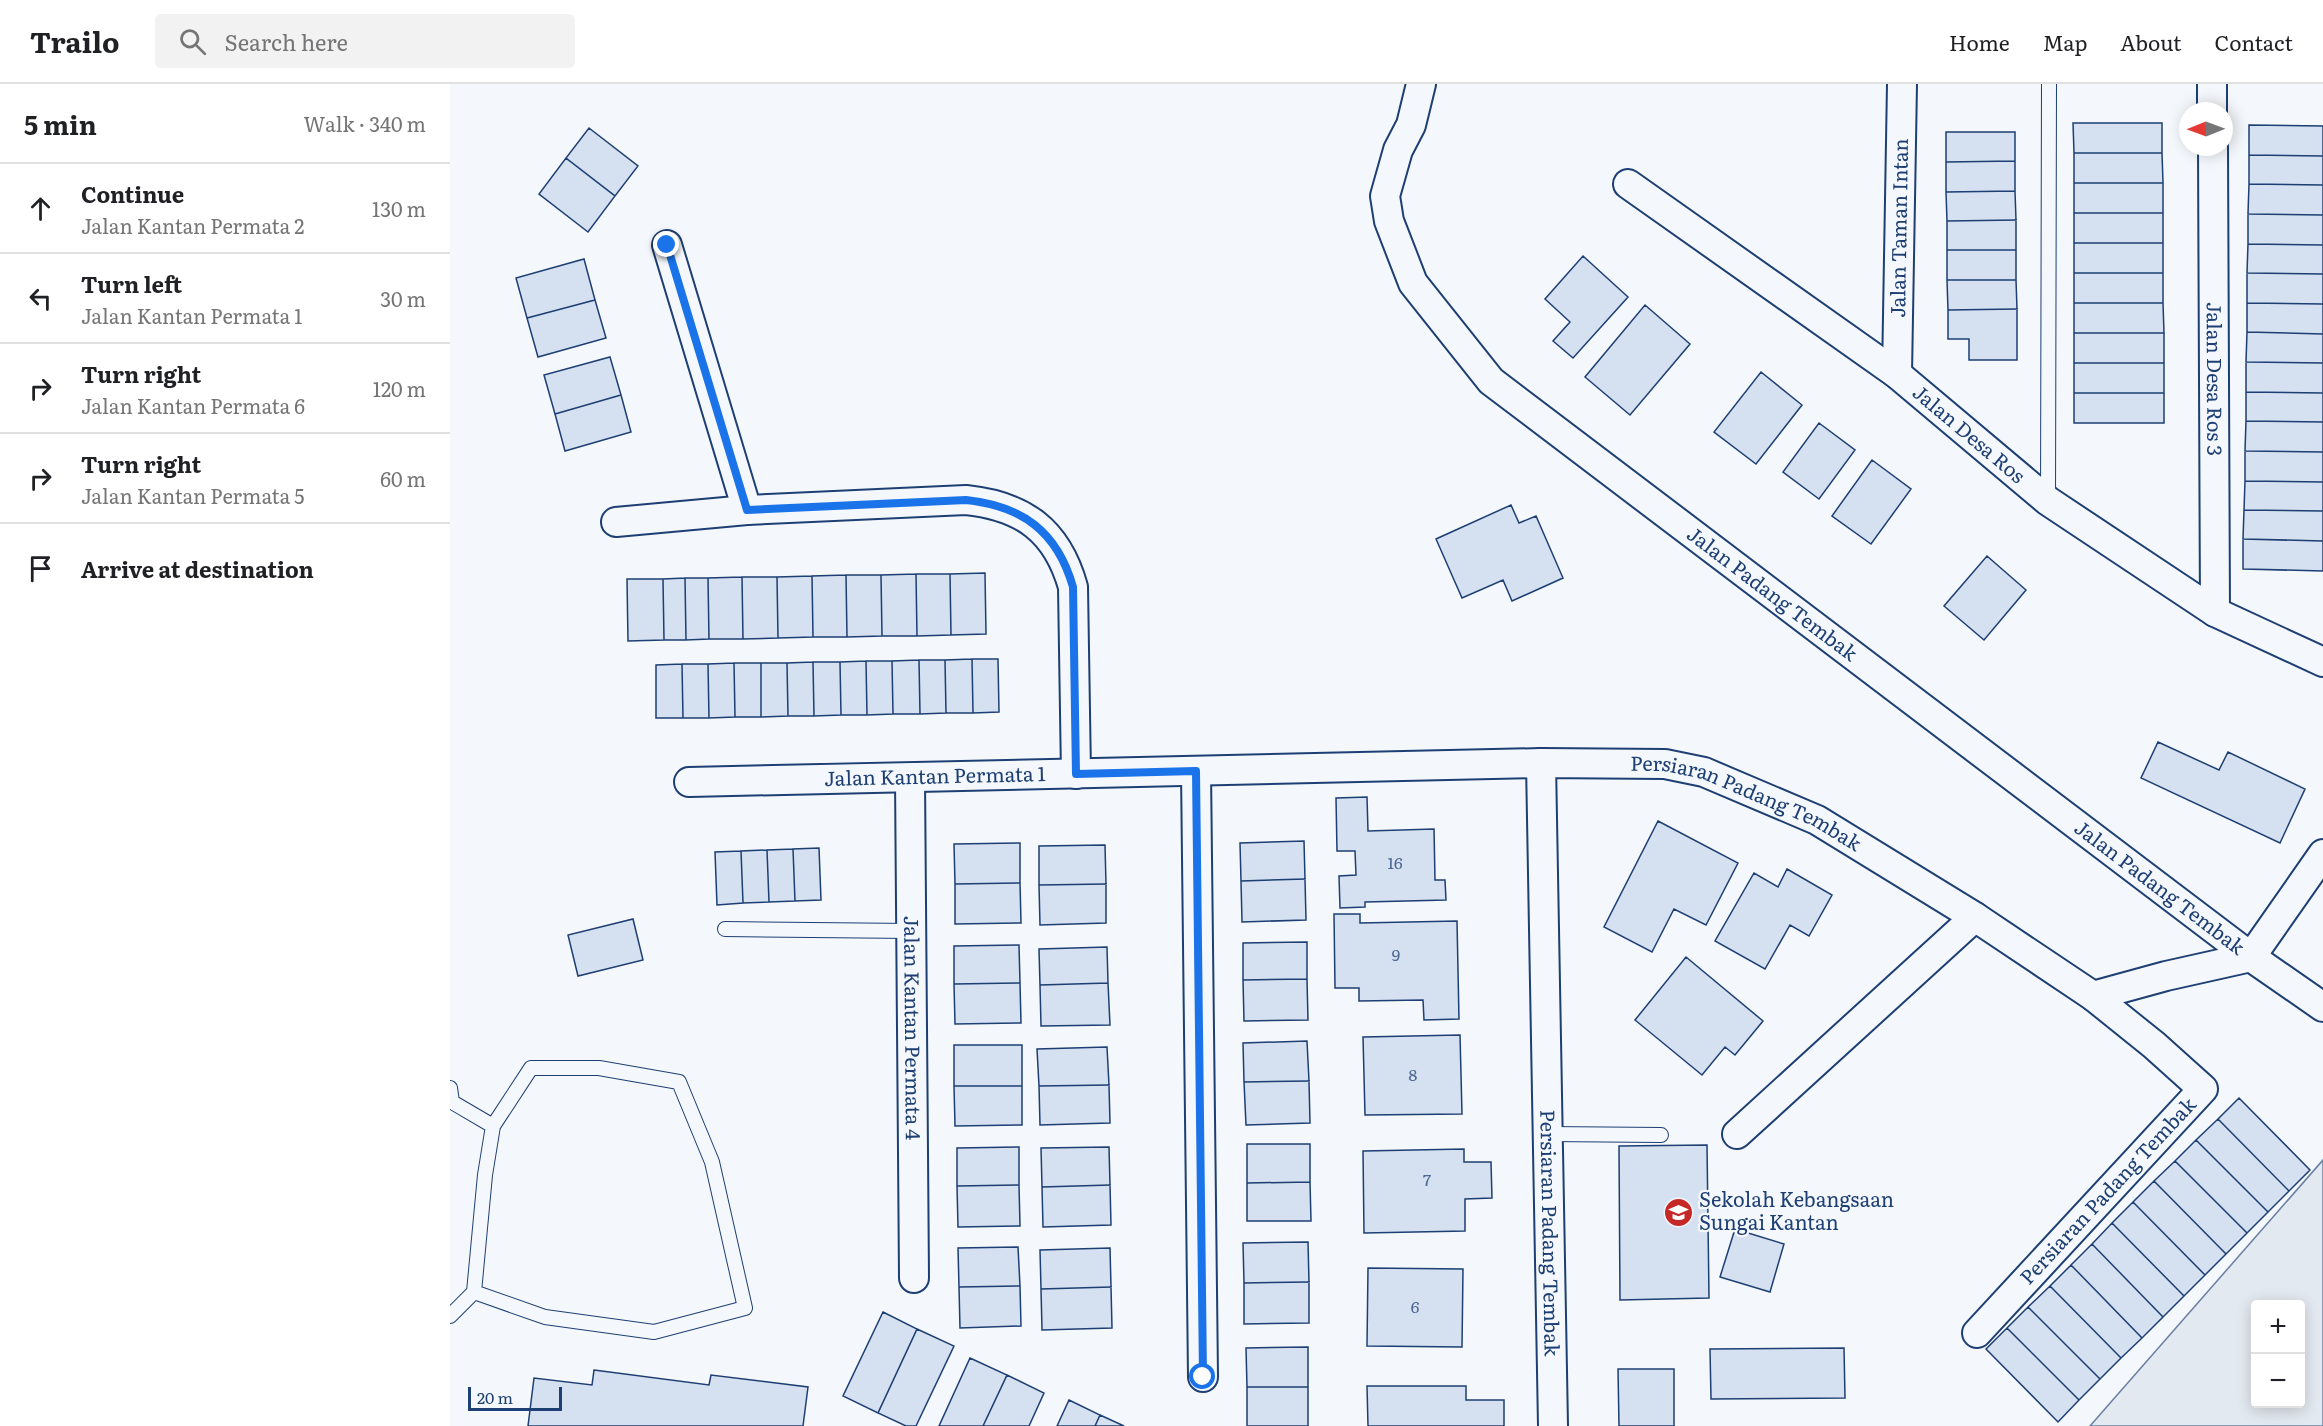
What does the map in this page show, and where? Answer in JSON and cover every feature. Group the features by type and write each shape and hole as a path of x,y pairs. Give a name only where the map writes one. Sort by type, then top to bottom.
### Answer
{"street":[{"name":"Jalan Padang Tembak","path":"1421,84 1411,125 1398,150 1385,196 1389,221 1413,283 1491,381 2251,957 2323,1007"},
{"name":"Jalan Taman Intan","path":"1897,374 1902,84"},
{"path":"2212,84 2212,102"},
{"name":"Jalan Desa Ros 3","path":"2213,156 2215,612"},
{"name":"Jalan Desa Ros","path":"1629,184 1897,374 2048,501 2215,612 2323,662"},
{"path":"667,245 747,510"},
{"path":"616,522 747,510 966,500 988,502 1026,517 1050,539 1068,571 1073,587 1076,774"},
{"name":"Jalan Kantan Permata 1","path":"690,783 1541,763"},
{"name":"Persiaran Padang Tembak","path":"1553,1426 1541,763 1665,764 1704,772 1817,820 1975,917 2093,996 2154,1045 2203,1089 1977,1333"},
{"path":"1196,771 1203,1377"},
{"name":"Jalan Kantan Permata 4","path":"910,778 914,1278"},
{"path":"2093,996 2166,976 2251,957 2323,854"},
{"path":"1737,1134 1975,917"}],"lane":[{"path":"2048,501 2049,84"},
{"path":"726,929 912,932"},
{"path":"450,1316 474,1292 485,1175 493,1126 531,1068 599,1068 679,1082 712,1162 745,1308 654,1332 545,1317 474,1292"},
{"path":"450,1088 452,1102 493,1126"},
{"path":"1548,1134 1661,1135"}],"shaded area":[{"path":"2323,1160 2323,1426 2090,1426"}],"building":[{"path":"2073,123 2162,123 2162,153 2074,153"},
{"path":"2249,125 2323,126 2323,156 2249,155"},
{"path":"589,128 638,166 615,196 566,158"},
{"path":"1946,132 2015,132 2015,161 1946,162"},
{"path":"2074,153 2162,153 2163,183 2074,183"},
{"path":"2249,155 2323,156 2323,185 2249,184"},
{"path":"566,158 615,196 588,232 539,194"},
{"path":"2015,161 2015,191 1946,192 1946,162"},
{"path":"2074,183 2163,183 2163,213 2074,213"},
{"path":"2249,184 2323,185 2323,215 2248,214"},
{"path":"2015,191 2016,220 1947,221 1946,192"},
{"path":"2074,213 2163,213 2163,243 2074,243"},
{"path":"2248,214 2323,215 2323,245 2248,244"},
{"path":"2016,220 2016,250 1947,250 1947,221"},
{"path":"2074,243 2163,243 2163,273 2074,273"},
{"path":"2248,244 2323,245 2323,274 2247,273"},
{"path":"1947,250 2016,250 2016,280 1947,280"},
{"path":"1583,256 1628,297 1573,358 1553,341 1570,322 1545,299"},
{"path":"584,259 595,300 527,318 516,278"},
{"path":"2074,273 2163,273 2163,303 2074,303"},
{"path":"2247,273 2323,274 2323,304 2247,303"},
{"path":"1947,280 2016,280 2017,309 1948,310"},
{"path":"595,300 606,338 538,357 527,318"},
{"path":"2074,303 2163,303 2164,333 2074,333"},
{"path":"2247,303 2323,304 2323,334 2247,332"},
{"path":"1645,305 1690,344 1630,415 1585,377"},
{"path":"2017,309 2017,360 1969,360 1969,339 1948,339 1948,310"},
{"path":"2247,332 2323,334 2323,363 2246,362"},
{"path":"2074,333 2164,333 2164,363 2074,363"},
{"path":"610,357 621,395 555,414 544,375"},
{"path":"2246,362 2323,363 2323,393 2246,392"},
{"path":"2074,363 2164,363 2164,393 2074,393"},
{"path":"1761,372 1802,405 1756,464 1714,432"},
{"path":"2246,392 2323,393 2323,422 2246,421"},
{"path":"2074,393 2164,393 2164,423 2074,423"},
{"path":"621,395 631,432 565,451 555,414"},
{"path":"2246,421 2323,422 2323,452 2245,451"},
{"path":"1819,423 1855,450 1819,499 1783,472"},
{"path":"2245,451 2323,452 2323,482 2245,481"},
{"path":"1872,460 1911,489 1871,544 1832,516"},
{"path":"2245,481 2323,482 2323,511 2244,510"},
{"path":"1511,505 1519,523 1536,516 1563,578 1512,601 1503,580 1462,598 1436,539"},
{"path":"2244,510 2323,511 2323,541 2243,539"},
{"path":"2243,539 2323,541 2323,571 2243,569"},
{"path":"1987,556 2026,590 1984,640 1944,606"},
{"path":"985,573 986,634 951,635 950,574"},
{"path":"916,574 917,636 882,636 881,575"},
{"path":"916,574 950,574 951,635 917,636"},
{"path":"846,575 847,637 813,637 812,576"},
{"path":"846,575 881,575 882,636 847,637"},
{"path":"812,576 813,637 778,638 777,577"},
{"path":"742,577 743,639 709,639 708,578"},
{"path":"742,577 777,577 778,638 743,639"},
{"path":"685,578 686,640 664,640 663,579"},
{"path":"685,578 708,578 709,639 686,640"},
{"path":"627,579 663,579 664,640 628,641"},
{"path":"972,659 973,713 946,713 945,660"},
{"path":"972,659 998,659 999,712 973,713"},
{"path":"919,660 920,714 893,714 892,661"},
{"path":"919,660 945,660 946,713 920,714"},
{"path":"866,661 867,715 841,715 840,662"},
{"path":"866,661 892,661 893,714 867,715"},
{"path":"813,662 814,716 788,716 787,663"},
{"path":"813,662 840,662 841,715 814,716"},
{"path":"734,663 735,717 709,718 708,664"},
{"path":"734,663 761,663 761,717 735,717"},
{"path":"761,663 787,663 788,716 761,717"},
{"path":"682,664 683,718 656,718 656,665"},
{"path":"682,664 708,664 709,718 683,718"},
{"path":"2158,742 2219,770 2228,752 2305,789 2280,843 2141,778"},
{"path":"1367,797 1368,831 1434,829 1435,880 1445,880 1446,900 1365,902 1365,907 1340,908 1339,876 1356,875 1355,851 1337,851 1336,798"},
{"path":"1658,821 1738,863 1706,925 1674,909 1652,952 1604,927"},
{"path":"1304,841 1305,879 1241,881 1240,843"},
{"path":"1020,843 1020,883 955,884 954,844"},
{"path":"1105,845 1106,884 1039,885 1039,846"},
{"path":"819,848 821,900 795,901 793,849"},
{"path":"793,849 795,901 769,902 767,850"},
{"path":"767,850 769,902 743,903 741,851"},
{"path":"741,851 743,903 717,905 715,852"},
{"path":"1787,869 1832,895 1809,936 1790,925 1765,969 1715,941 1754,873 1778,887"},
{"path":"1305,879 1306,920 1242,922 1241,881"},
{"path":"1020,883 1021,923 955,924 955,884"},
{"path":"1106,884 1106,923 1040,925 1039,885"},
{"path":"1334,914 1360,914 1360,923 1457,921 1459,1019 1424,1020 1423,1000 1359,1001 1359,988 1335,988"},
{"path":"633,919 643,960 578,976 568,935"},
{"path":"1307,942 1307,979 1243,980 1243,943"},
{"path":"1019,945 1020,983 954,984 954,946"},
{"path":"1107,947 1108,983 1040,985 1039,949"},
{"path":"1686,957 1763,1021 1735,1055 1725,1047 1702,1075 1635,1020"},
{"path":"1307,979 1308,1020 1244,1021 1243,980"},
{"path":"1020,983 1021,1023 955,1024 954,984"},
{"path":"1108,983 1110,1025 1041,1026 1040,985"},
{"path":"1460,1035 1462,1114 1365,1115 1363,1037"},
{"path":"1307,1041 1309,1081 1244,1082 1243,1043"},
{"path":"954,1045 1022,1045 1022,1086 954,1086"},
{"path":"1107,1047 1109,1085 1039,1086 1037,1049"},
{"path":"1309,1081 1310,1123 1246,1125 1244,1082"},
{"path":"1109,1085 1110,1123 1040,1125 1039,1086"},
{"path":"954,1086 1022,1086 1022,1125 955,1126"},
{"path":"2239,1098 2310,1170 2289,1191 2218,1119"},
{"path":"2218,1119 2289,1191 2268,1212 2196,1140"},
{"path":"2196,1140 2268,1212 2247,1233 2175,1161"},
{"path":"1247,1144 1310,1144 1310,1182 1247,1183"},
{"path":"1707,1145 1709,1298 1620,1300 1619,1146"},
{"path":"1019,1147 1019,1185 957,1186 957,1148"},
{"path":"1109,1147 1110,1185 1042,1187 1041,1148"},
{"path":"1464,1149 1464,1162 1491,1162 1492,1198 1465,1199 1465,1231 1364,1233 1363,1151"},
{"path":"2175,1161 2247,1233 2226,1254 2154,1181"},
{"path":"2154,1181 2226,1254 2205,1275 2133,1202"},
{"path":"1310,1182 1311,1221 1247,1221 1247,1183"},
{"path":"1019,1185 1020,1226 958,1227 957,1186"},
{"path":"1110,1185 1111,1225 1043,1227 1042,1187"},
{"path":"2133,1202 2205,1275 2184,1296 2112,1223"},
{"path":"2112,1223 2184,1296 2163,1317 2092,1244"},
{"path":"1735,1229 1784,1244 1770,1292 1720,1277"},
{"path":"1308,1242 1309,1282 1244,1283 1243,1243"},
{"path":"2092,1244 2163,1317 2142,1338 2071,1265"},
{"path":"1018,1247 1020,1286 959,1287 958,1248"},
{"path":"1110,1248 1111,1287 1041,1289 1040,1250"},
{"path":"2071,1265 2142,1338 2121,1358 2050,1286"},
{"path":"1368,1268 1463,1269 1462,1347 1367,1346"},
{"path":"1309,1282 1309,1323 1244,1324 1244,1283"},
{"path":"1020,1286 1021,1326 960,1328 959,1287"},
{"path":"2050,1286 2121,1358 2100,1379 2028,1307"},
{"path":"1111,1287 1112,1328 1042,1330 1041,1289"},
{"path":"2028,1307 2100,1379 2079,1400 2007,1328"},
{"path":"883,1312 917,1329 878,1413 843,1396"},
{"path":"2007,1328 2079,1400 2058,1422 1986,1349"},
{"path":"917,1329 954,1346 916,1426 906,1426 878,1413"},
{"path":"1308,1347 1308,1387 1247,1387 1246,1348"},
{"path":"1844,1348 1845,1398 1711,1399 1710,1349"},
{"path":"970,1358 1007,1375 983,1426 939,1426"},
{"path":"1618,1369 1674,1369 1674,1426 1619,1426"},
{"path":"594,1370 709,1385 711,1375 808,1387 803,1426 528,1426 534,1378 592,1385"},
{"path":"1007,1375 1044,1393 1029,1426 983,1426"},
{"path":"1367,1386 1466,1386 1466,1400 1504,1400 1504,1426 1368,1426"},
{"path":"1247,1387 1308,1387 1308,1426 1247,1426"},
{"path":"1069,1400 1100,1415 1095,1426 1057,1426"},
{"path":"1100,1415 1124,1426 1095,1426"}],"place":[{"name":"Sekolah Kebangsaan Sungai Kantan","path":"1678,1212"}],"route":[{"path":"667,245 747,510 966,500 988,502 1026,517 1050,539 1061,556 1073,587 1076,774 1196,771 1203,1377"}]}
